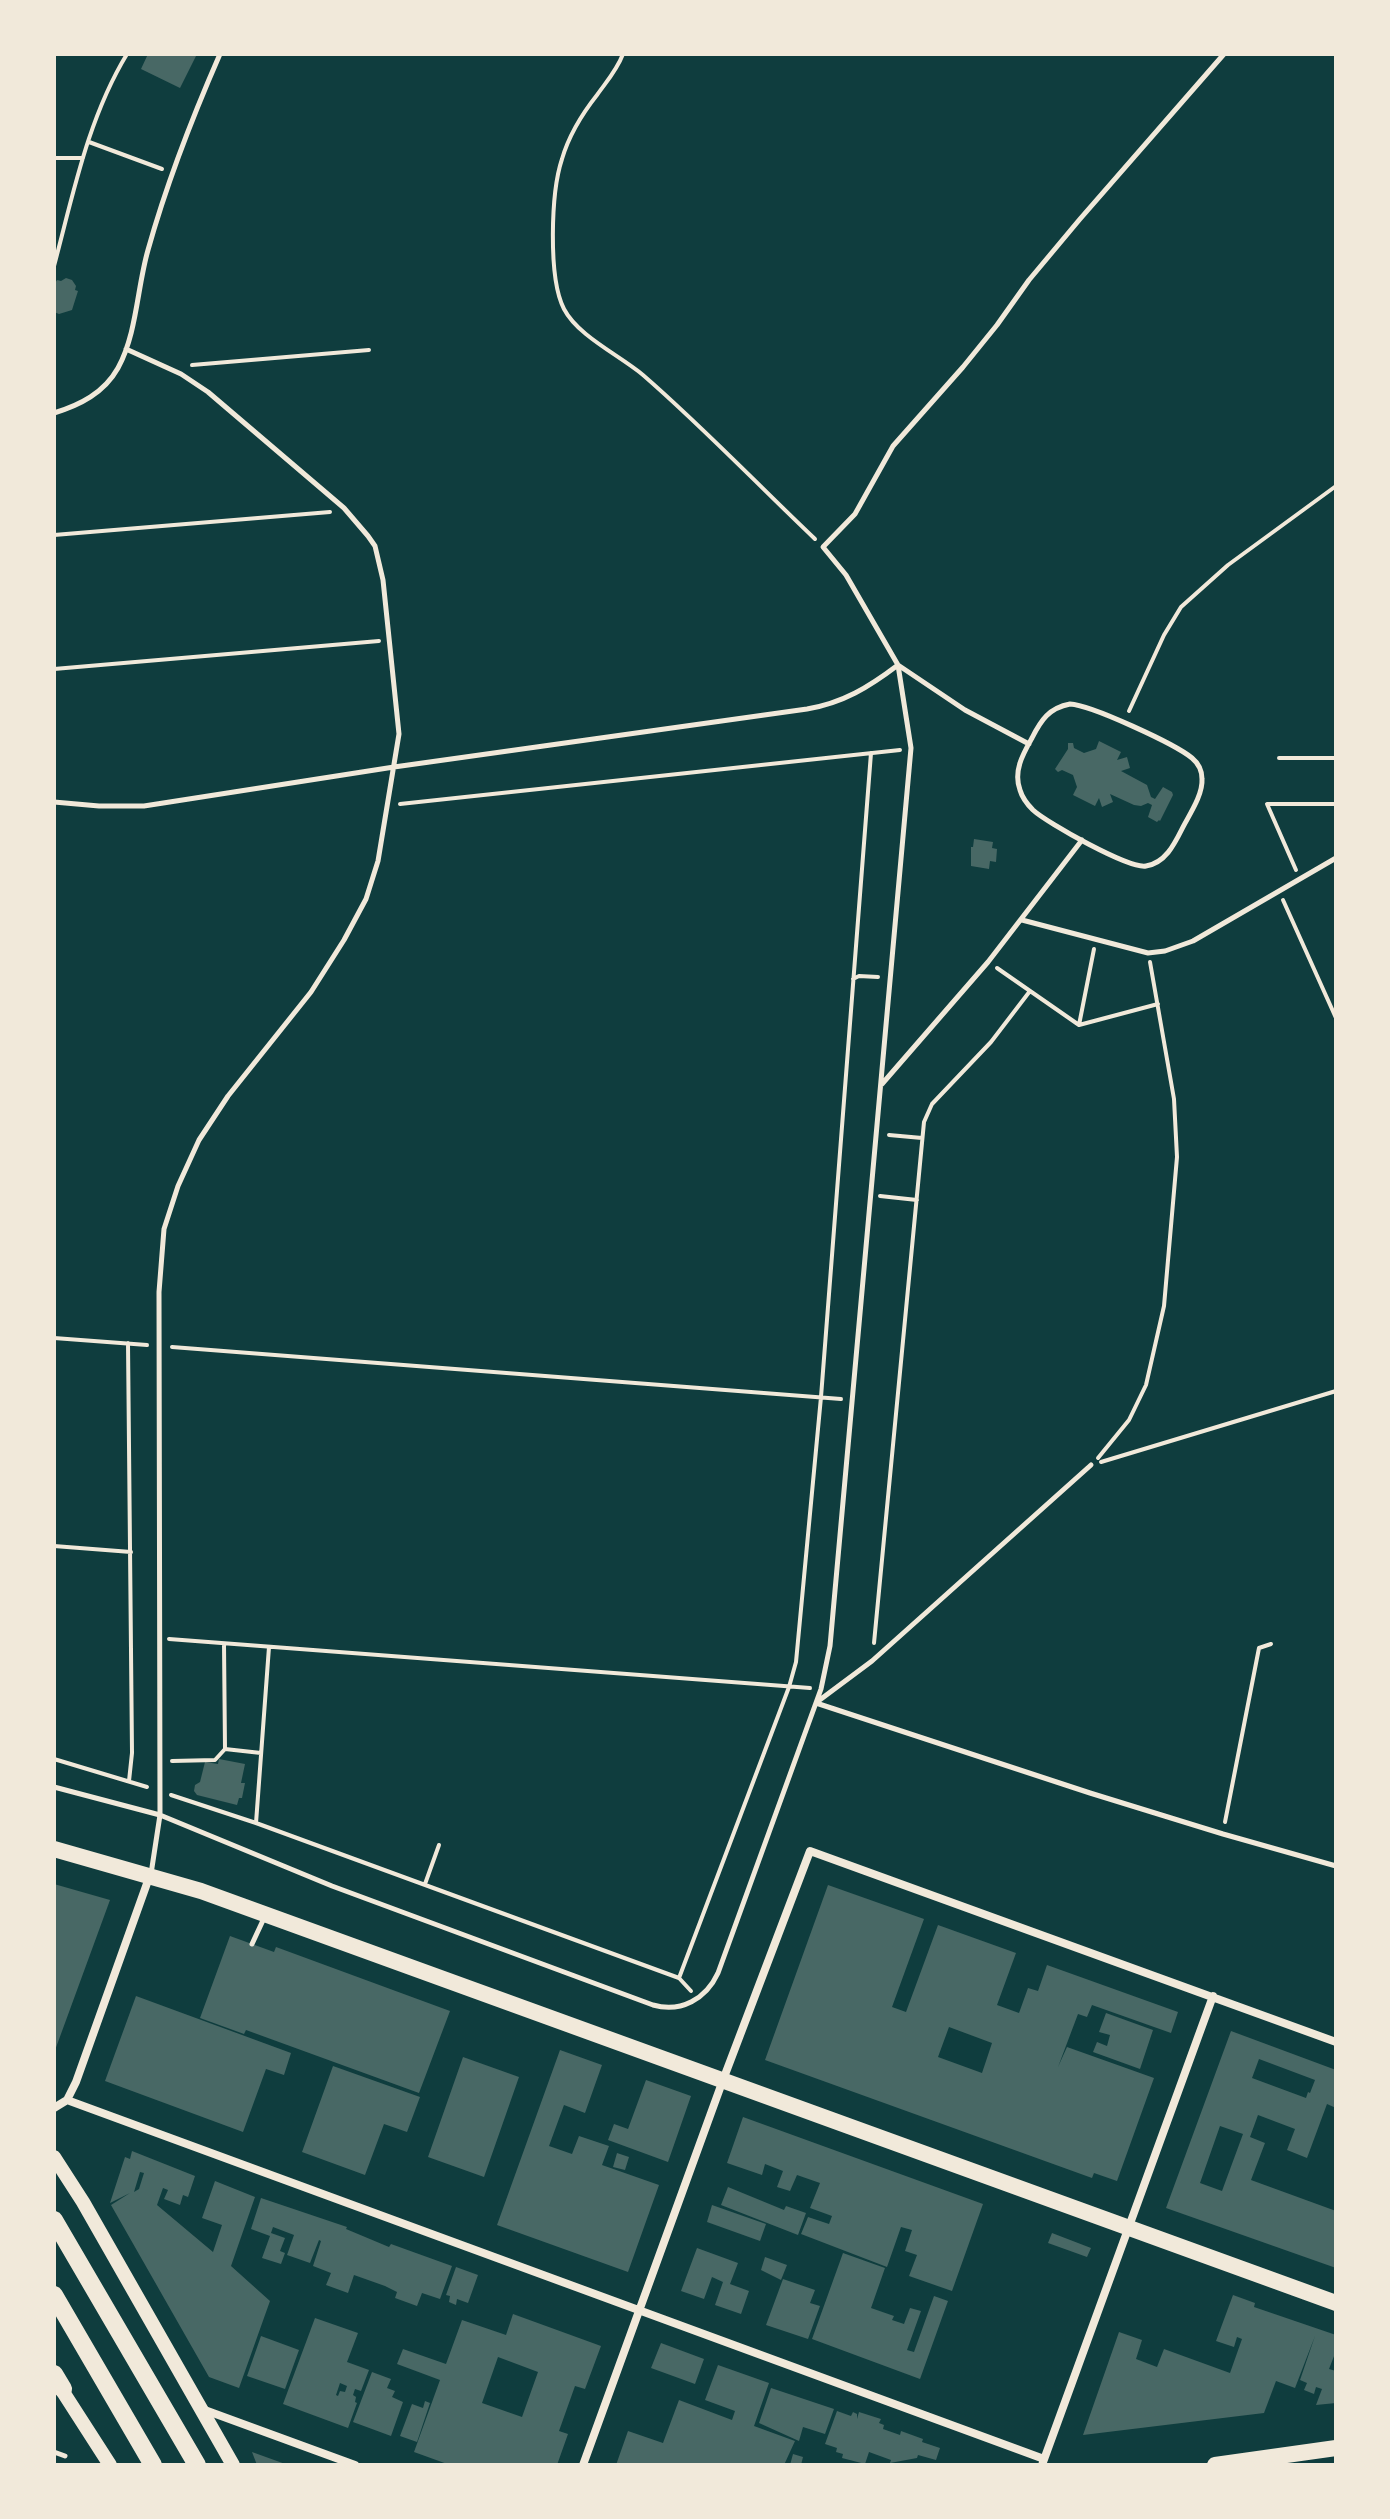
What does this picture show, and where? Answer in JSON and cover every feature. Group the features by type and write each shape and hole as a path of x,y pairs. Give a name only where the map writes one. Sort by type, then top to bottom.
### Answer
{"highway":[{"path":"54,2220 197,2465"},
{"path":"54,2295 153,2465"}],"main road":[{"path":"54,1849 150,1875 265,1915 1336,2303"},
{"path":"54,2157 83,2202 233,2465"},
{"path":"57,2380 110,2465"},
{"path":"1215,2465 1336,2448"}],"street":[{"path":"583,2465 810,1851 1336,2042"},
{"path":"54,2108 67,2100 76,2082 150,1875"},
{"path":"67,2100 1043,2462 1213,1996"},
{"path":"202,2409 355,2465"}],"lane":[{"path":"54,413 99,391 117,369 126,349 147,253 172,173 220,54"},
{"path":"54,1787 160,1815 332,1886 653,2005 676,2007 697,1998 709,1988 718,1973 821,1689 830,1646 911,748 898,665 846,575 823,547 855,514 893,446 972,357 1029,280 1080,219 1224,54"},
{"path":"126,349 181,374 221,402 362,527 375,546 382,569 399,734 378,861 357,918 311,992 214,1116 199,1140 178,1186 164,1229 160,1252 159,1346 160,1815 150,1875"},
{"path":"898,665 965,710 1029,744"},
{"path":"54,802 144,806 820,707 862,691 898,665"},
{"path":"1080,705 1192,758 1202,779 1199,794 1163,859 1141,867 1131,865 1032,809 1020,792 1017,774 1029,744 1040,722 1061,706 1080,705"},
{"path":"882,1084 988,962 1082,840"},
{"path":"1022,920 1148,953 1165,951 1193,941 1336,858"},
{"path":"816,1703 872,1661 1091,1465"},
{"path":"816,1703 1223,1834 1336,1866"},
{"path":"252,1944 265,1915"},
{"path":"54,2452 65,2456"}],"path":[{"path":"54,266 83,158 100,110 127,54"},
{"path":"623,54 618,68 581,116 561,160 556,184 553,242 556,290 564,311 578,327 640,373 696,423 823,547"},
{"path":"89,142 172,173"},
{"path":"54,158 83,158"},
{"path":"181,374 186,366 369,350"},
{"path":"1123,723 1152,667 1164,635 1181,607 1228,565 1336,486"},
{"path":"54,535 330,512 344,508"},
{"path":"54,669 390,641"},
{"path":"386,806 911,748"},
{"path":"54,1759 256,1823 679,1978 796,1662 821,1397 871,753"},
{"path":"1279,758 1336,758"},
{"path":"1300,879 1267,804 1336,804"},
{"path":"1279,892 1336,1018"},
{"path":"1079,1025 1096,938"},
{"path":"1091,1465 1117,1436 1138,1402 1153,1362 1164,1306 1177,1157 1174,1099 1148,953"},
{"path":"988,962 1079,1025 1158,1004"},
{"path":"853,979 859,976 891,977"},
{"path":"872,1661 924,1122 932,1104 991,1042 1030,991"},
{"path":"877,1134 922,1138"},
{"path":"871,1195 917,1200"},
{"path":"54,1338 852,1400"},
{"path":"128,1343 132,1753 129,1781"},
{"path":"1091,1465 1336,1391"},
{"path":"54,1546 131,1552"},
{"path":"160,1639 821,1689"},
{"path":"160,1761 215,1760 225,1749 224,1644"},
{"path":"1223,1834 1259,1648 1271,1644"},
{"path":"256,1823 269,1647"},
{"path":"225,1749 262,1753"},
{"path":"425,1885 439,1845"}],"building":[{"path":"148,54 197,54 180,88 141,69"},
{"path":"57,280 72,280 78,291 72,310 59,314 54,312 54,285"},
{"path":"1099,741 1121,752 1117,760 1127,757 1130,768 1121,771 1147,785 1151,797 1155,799 1163,787 1172,792 1160,821 1148,817 1152,805 1148,803 1134,805 1110,794 1113,802 1102,807 1099,798 1095,806 1073,795 1077,787 1073,775 1055,769 1068,749 1068,743 1073,743 1074,748 1084,753 1096,749"},
{"path":"974,839 993,842 992,848 997,849 996,862 990,861 989,869 971,866"},
{"path":"219,1759 245,1764 241,1783 245,1783 237,1805 197,1795 194,1791 195,1785 200,1782 205,1762 218,1764"},
{"path":"54,1884 110,1900 54,2053"},
{"path":"828,1885 924,1919 892,2007 906,2012 938,1925 1016,1953 997,2005 1019,2013 1028,1988 1038,1991 1047,1965 1178,2012 1171,2033 1092,2005 1087,2017 1078,2014 1058,2067 1067,2047 1154,2078 1117,2181 1094,2173 1092,2178 765,2060","holes":["949,2027 992,2043 982,2073 938,2057"]},
{"path":"230,1936 274,1952 276,1947 450,2011 419,2093 246,2030 244,2034 200,2018"},
{"path":"136,1996 291,2053 284,2075 266,2069 243,2132 105,2081"},
{"path":"1106,2013 1153,2030 1140,2069 1093,2052 1097,2042 1107,2046 1110,2035 1099,2032"},
{"path":"1231,2031 1336,2070 1336,2108 1327,2104 1307,2158 1287,2150 1295,2129 1258,2115 1250,2137 1265,2143 1251,2180 1336,2211 1336,2268 1166,2208","holes":["1259,2059 1315,2080 1310,2093 1306,2098 1252,2078","1220,2126 1243,2134 1222,2191 1200,2183"]},
{"path":"560,2050 602,2065 585,2113 564,2105 549,2146 572,2154 579,2136 609,2146 602,2165 659,2185 628,2272 497,2225"},
{"path":"463,2057 519,2077 484,2177 428,2157"},
{"path":"333,2066 420,2097 407,2132 384,2124 365,2175 302,2152"},
{"path":"646,2080 691,2096 668,2162 608,2140 614,2124 628,2129"},
{"path":"743,2117 983,2204 952,2291 909,2276 917,2255 905,2251 912,2230 901,2227 887,2267 801,2234 808,2217 829,2224 832,2216 810,2208 820,2183 797,2175 790,2191 777,2187 783,2171 765,2164 762,2175 727,2163"},
{"path":"132,2151 195,2176 188,2197 183,2195 180,2205 164,2199 168,2190 163,2188 157,2205 213,2252 222,2225 202,2218 215,2181 255,2197 231,2266 270,2301 239,2388 209,2377 111,2205 130,2193 110,2203 125,2157 130,2159","holes":["140,2172 144,2173 139,2189 134,2192"]},
{"path":"617,2153 629,2157 625,2170 613,2167"},
{"path":"728,2187 784,2210 786,2206 806,2213 798,2235 721,2205"},
{"path":"261,2198 347,2227 389,2247 391,2244 452,2266 440,2299 422,2293 417,2306 395,2298 397,2292 385,2286 354,2275 348,2293 326,2285 331,2273 313,2266 321,2241 310,2263 287,2255 294,2235 273,2227 271,2233 285,2238 280,2251 285,2253 281,2264 262,2258 270,2236 251,2229"},
{"path":"712,2205 766,2224 760,2241 707,2222"},
{"path":"1052,2233 1091,2248 1087,2257 1048,2243"},
{"path":"697,2248 738,2263 730,2284 749,2291 741,2314 715,2305 723,2282 712,2277 704,2299 681,2291"},
{"path":"843,2253 885,2268 871,2308 894,2316 892,2320 904,2324 910,2308 921,2311 907,2350 914,2352 934,2296 948,2301 920,2379 812,2339"},
{"path":"765,2257 787,2265 781,2280 761,2270"},
{"path":"456,2267 478,2275 468,2303 457,2299 456,2305 449,2302 450,2296 446,2295"},
{"path":"783,2279 815,2290 810,2303 820,2306 808,2339 766,2325"},
{"path":"1233,2295 1255,2303 1254,2307 1336,2335 1336,2351 1329,2369 1336,2371 1336,2403 1316,2405 1322,2389 1316,2387 1314,2394 1304,2390 1307,2383 1300,2380 1315,2336 1295,2388 1276,2381 1264,2413 1083,2435 1119,2332 1142,2340 1136,2359 1157,2367 1164,2349 1230,2373 1242,2339 1237,2337 1234,2347 1216,2341"},
{"path":"513,2314 601,2346 585,2389 575,2386 559,2431 568,2434 557,2465 450,2465 414,2452 440,2380 397,2364 403,2349 446,2364 462,2320 506,2335","holes":["498,2357 538,2372 522,2417 482,2403"]},
{"path":"315,2318 358,2333 347,2362 369,2370 361,2391 355,2389 353,2395 357,2403 348,2428 283,2404","holes":["340,2383 347,2386 345,2392 340,2391 336,2395"]},
{"path":"261,2336 299,2350 285,2389 247,2376"},
{"path":"661,2343 704,2359 695,2384 651,2368"},
{"path":"718,2365 769,2383 754,2426 795,2441 784,2465 616,2465 628,2431 663,2443 679,2400 732,2420 735,2411 705,2400"},
{"path":"372,2372 391,2379 387,2388 395,2391 392,2397 403,2402 391,2436 353,2422"},
{"path":"771,2388 834,2409 825,2434 803,2427 799,2441 759,2423"},
{"path":"425,2401 430,2403 417,2442 400,2436 412,2404 423,2408"},
{"path":"837,2411 851,2416 853,2412 857,2414 857,2419 859,2412 881,2419 879,2423 884,2425 883,2429 900,2435 901,2431 923,2439 922,2442 940,2448 936,2460 918,2455 917,2458 890,2463 891,2460 869,2452 865,2464 842,2458 843,2454 836,2452 837,2448 825,2444"},
{"path":"252,2452 288,2465 257,2465"},
{"path":"793,2454 803,2457 801,2465 790,2465"}]}
